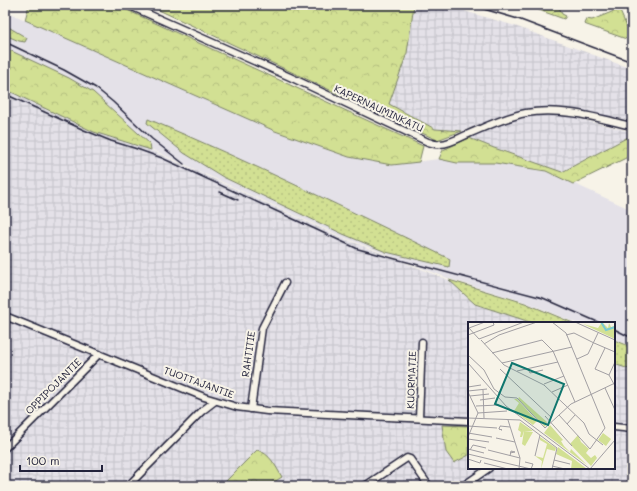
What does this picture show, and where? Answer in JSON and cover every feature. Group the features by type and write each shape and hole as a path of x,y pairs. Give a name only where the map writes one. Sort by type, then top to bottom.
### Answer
{"street":[{"name":"KAPERNAUMINKATU","path":"128,5 290,77 428,142 436,144 451,141 510,117 534,112 563,111 583,114 632,126"},
{"name":"RAHTITIE","path":"251,409 262,328 285,282"},
{"name":"TUOTTAJANTIE","path":"5,316 215,401 267,411 468,421"},
{"name":"KUORMATIE","path":"419,418 422,342"},
{"name":"OPPIPOJANTIE","path":"5,448 99,354"},
{"path":"128,486 202,411 215,401"},
{"path":"615,428 632,429"},
{"path":"365,486 407,458 410,459 429,486"},
{"path":"463,486 488,469"}],"shaded area":[{"path":"414,5 444,5 512,25 632,69 632,121 567,108 546,107 512,112 462,131 435,129 388,104 407,53"},
{"path":"5,11 275,131 349,157 392,165 439,159 457,163 495,163 546,171 632,210 632,346 615,339 615,322 574,322 525,302 450,279 340,236 151,149 94,131 5,88"},
{"path":"5,89 94,132 151,150 340,237 449,280 525,303 571,322 468,322 468,469 615,469 615,340 632,347 632,486 5,486"},
{"path":"547,115 564,115 632,132 632,135 562,172 469,138 507,122"}],"green space":[{"path":"29,5 116,5 423,146 419,162 392,165 349,157 275,131 25,20"},
{"path":"148,5 414,5 407,53 389,104 435,129 462,131 437,140"},
{"path":"525,5 558,5 562,14 566,16 564,19"},
{"path":"619,9 627,27 632,25 632,41 584,24 586,19 592,20"},
{"path":"5,25 27,38 25,42 5,35"},
{"path":"5,48 69,78 93,92 150,144 151,150 94,132 5,89"},
{"path":"148,119 338,205 450,259 449,267 386,252 343,234 223,177 184,153 147,123"},
{"path":"632,135 632,155 573,184 546,171 495,163 457,163 439,159 443,150 469,138 562,172"},
{"path":"449,280 525,303 571,322 530,322 475,304"},
{"path":"615,340 632,347 632,370 615,364"},
{"path":"442,425 468,426 468,456 454,463 446,452"},
{"path":"257,450 269,457 282,477 274,482 277,486 221,486"}],"railway":[{"path":"470,5 518,19 632,62"},
{"path":"5,42 64,70 96,88 152,139 184,164"},
{"path":"5,94 84,130 111,141 162,158 358,249 543,298 598,322"},
{"path":"220,192 238,200"},
{"path":"615,330 632,338"}]}
